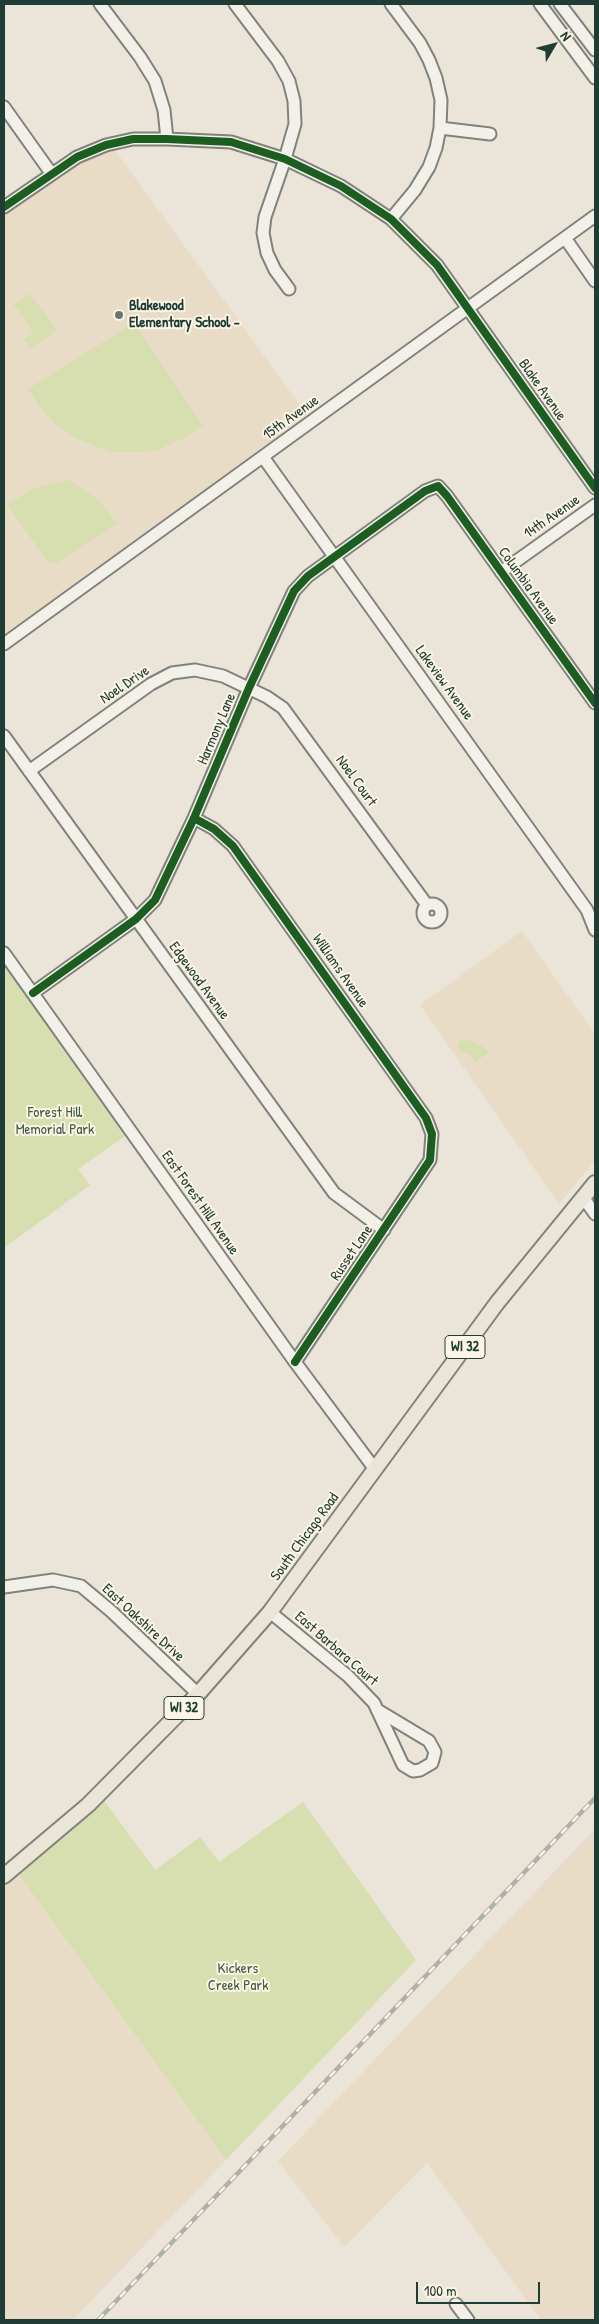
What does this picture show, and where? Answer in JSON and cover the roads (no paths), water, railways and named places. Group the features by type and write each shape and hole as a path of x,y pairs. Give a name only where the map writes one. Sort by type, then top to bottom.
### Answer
{"main road":[{"name":"South Chicago Road","path":"4,1876 88,1805 198,1694 270,1612 497,1303 595,1183"}],"street":[{"path":"100,4 140,57 155,81 164,110 167,139"},
{"path":"235,4 278,61 289,81 294,101 295,124 265,217 263,233 267,253 275,270 289,289"},
{"path":"391,4 420,43 436,78 441,100 440,128 436,148 429,167 415,190 391,219"},
{"path":"540,4 595,78"},
{"path":"560,4 595,50"},
{"path":"4,107 51,173"},
{"path":"440,128 490,134"},
{"name":"Blake Avenue","path":"4,207 77,157 106,145 133,140 167,139 231,142 285,159 341,186 391,219 437,265 595,488"},
{"name":"15th Avenue","path":"4,644 595,216"},
{"path":"565,238 595,281"},
{"name":"Lakeview Avenue","path":"263,457 588,910 595,930"},
{"name":"Harmony Lane","path":"33,994 136,919 155,900 194,818 249,688 294,590 308,576 425,491 438,486"},
{"name":"Columbia Avenue","path":"438,486 448,496 595,703"},
{"name":"14th Avenue","path":"501,572 595,505"},
{"name":"Noel Drive","path":"29,770 151,684 172,673 195,670 223,676 249,688"},
{"name":"Noel Court","path":"249,688 283,708 293,720 427,905"},
{"name":"Edgewood Avenue","path":"4,736 334,1193 384,1230"},
{"name":"Williams Avenue","path":"194,818 214,829 233,846 426,1118 432,1134 430,1160"},
{"name":"East Forest Hill Avenue","path":"4,953 295,1362 374,1468"},
{"name":"Russet Lane","path":"295,1362 430,1160"},
{"path":"583,1198 595,1214"},
{"name":"East Oakshire Drive","path":"4,1587 53,1580 81,1586 112,1612 198,1694"},
{"name":"East Barbara Court","path":"270,1612 348,1676 379,1711 429,1741 435,1752 432,1763 427,1767 416,1770 403,1765 379,1711"},
{"path":"456,2304 468,2320"}],"railway":[{"path":"98,2320 595,1798"}],"place":[{"name":"Blakewood Elementary School -","path":"119,315"}],"park label":[{"name":"Forest Hill Memorial Park","path":"55,1122"},
{"name":"Kickers Creek Park","path":"238,1978"}]}
